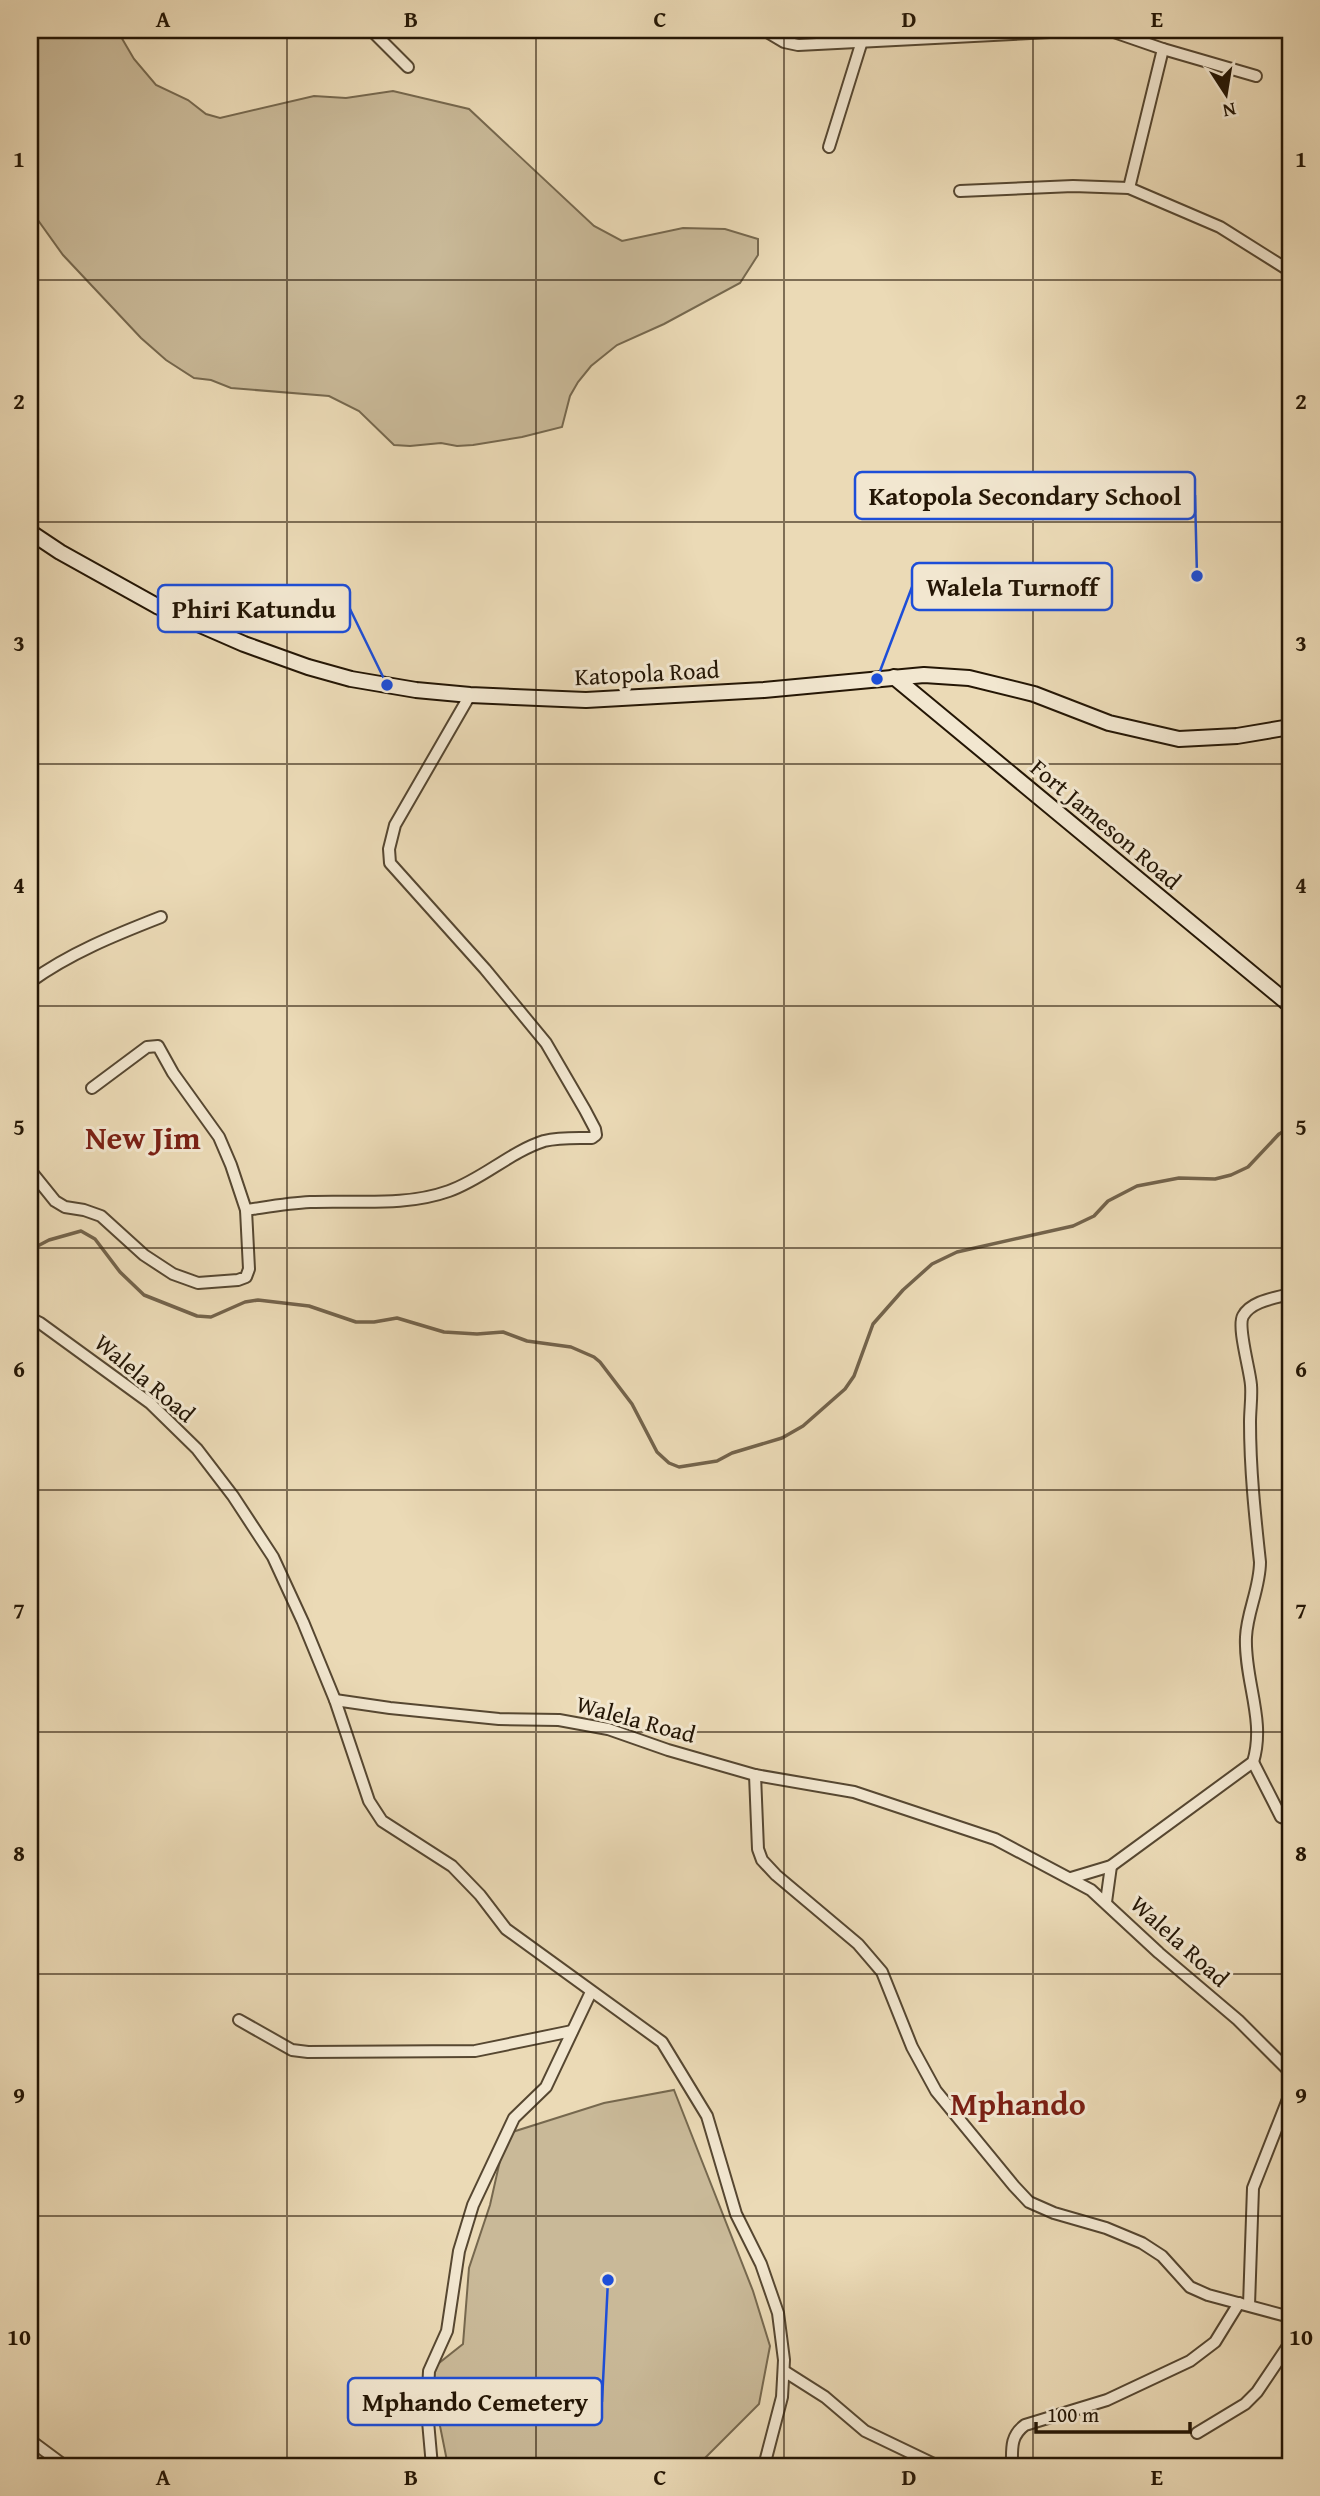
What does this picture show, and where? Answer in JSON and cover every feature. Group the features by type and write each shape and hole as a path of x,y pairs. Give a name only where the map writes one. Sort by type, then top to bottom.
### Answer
{"street":[{"path":"371,30 408,67"},
{"path":"764,30 784,42 798,45 1088,30"},
{"path":"1097,30 1108,30 1256,76"},
{"path":"829,147 862,41"},
{"path":"1129,188 1163,49"},
{"path":"960,191 1073,186 1129,188 1220,227 1290,271"},
{"name":"Katopola Road","path":"30,532 157,606 290,663 351,679 470,695 586,700 764,690 924,675 969,678 1034,694 1109,723 1179,739 1237,736 1290,727"},
{"name":"Fort Jameson Road","path":"894,677 1290,1005"},
{"path":"246,1210 307,1202 397,1203 448,1191 544,1142 562,1138 593,1138 596,1135 590,1119 546,1043 485,969 390,863 389,849 395,825 470,695"},
{"path":"30,982 65,959 116,934 161,917"},
{"path":"30,1170 55,1201 101,1216 144,1255 173,1274 198,1283 246,1277 249,1269 246,1210 219,1136 173,1073 158,1046 147,1047 92,1088"},
{"path":"1071,1878 1111,1867 1253,1762 1258,1726 1246,1657 1246,1634 1261,1562 1252,1473 1251,1386 1240,1328 1242,1317 1251,1307 1290,1294"},
{"name":"Walela Road","path":"30,1318 71,1344 150,1403 197,1449 233,1496 273,1557 335,1700 499,1719 559,1720 608,1729 668,1750 755,1775 854,1792 995,1839 1091,1890 1159,1953 1238,2020 1290,2072"},
{"path":"335,1700 369,1801 382,1821 452,1866 480,1895 506,1929 662,2042 707,2116 736,2214 772,2293 778,2313 784,2371 782,2397 764,2466"},
{"path":"1253,1762 1281,1817 1290,1820"},
{"path":"755,1775 758,1849 762,1860 858,1944 882,1972 912,2047 936,2091 1029,2202 1142,2243 1162,2256 1189,2287 1208,2295 1290,2317"},
{"path":"1106,1902 1111,1867"},
{"path":"432,2466 427,2410 429,2371 447,2331 459,2251 466,2228 514,2118 546,2087 591,1992"},
{"path":"239,2020 292,2050 308,2053 475,2051 572,2031"},
{"path":"1012,2466 1012,2442 1017,2431 1025,2425 1107,2400 1190,2361 1215,2342 1244,2304 1253,2188 1290,2094"},
{"path":"1197,2433 1245,2404 1257,2392 1290,2343"},
{"path":"784,2371 825,2397 865,2431 938,2466"},
{"path":"30,2440 65,2466"}],"shaded area":[{"path":"30,30 117,30 134,59 156,85 188,100 206,114 220,118 314,96 346,98 393,91 469,109 594,226 622,241 683,228 725,229 758,239 758,255 740,283 664,324 617,345 591,366 570,396 562,427 473,445 394,445 359,411 329,396 231,388 211,380 194,378 166,360 141,338 63,255 30,209"},
{"path":"674,2090 753,2291 770,2346 759,2404 697,2466 448,2466 429,2371 463,2344 469,2268 490,2205 506,2134 604,2103"}],"waterway":[{"path":"30,1250 49,1240 81,1231 95,1239 120,1272 144,1295 197,1316 211,1317 245,1302 258,1300 309,1306 356,1322 397,1318 444,1332 503,1332 527,1341 571,1347 600,1362 632,1404 657,1452 669,1463 679,1467 717,1461 732,1453 782,1438 803,1426 845,1389 854,1376 873,1324 903,1290 932,1264 957,1252 1073,1226 1094,1216 1108,1201 1137,1186 1179,1178 1215,1179 1231,1175 1248,1167 1279,1134 1290,1128"}],"place":[{"name":"Katopola Secondary School","path":"1197,576"},
{"name":"Walela Turnoff","path":"877,679"},
{"name":"Phiri Katundu","path":"387,685"},
{"name":"Mphando Cemetery","path":"608,2280"}],"district":[{"name":"New Jim","path":"143,1137"},
{"name":"Mphando","path":"1018,2103"}]}
